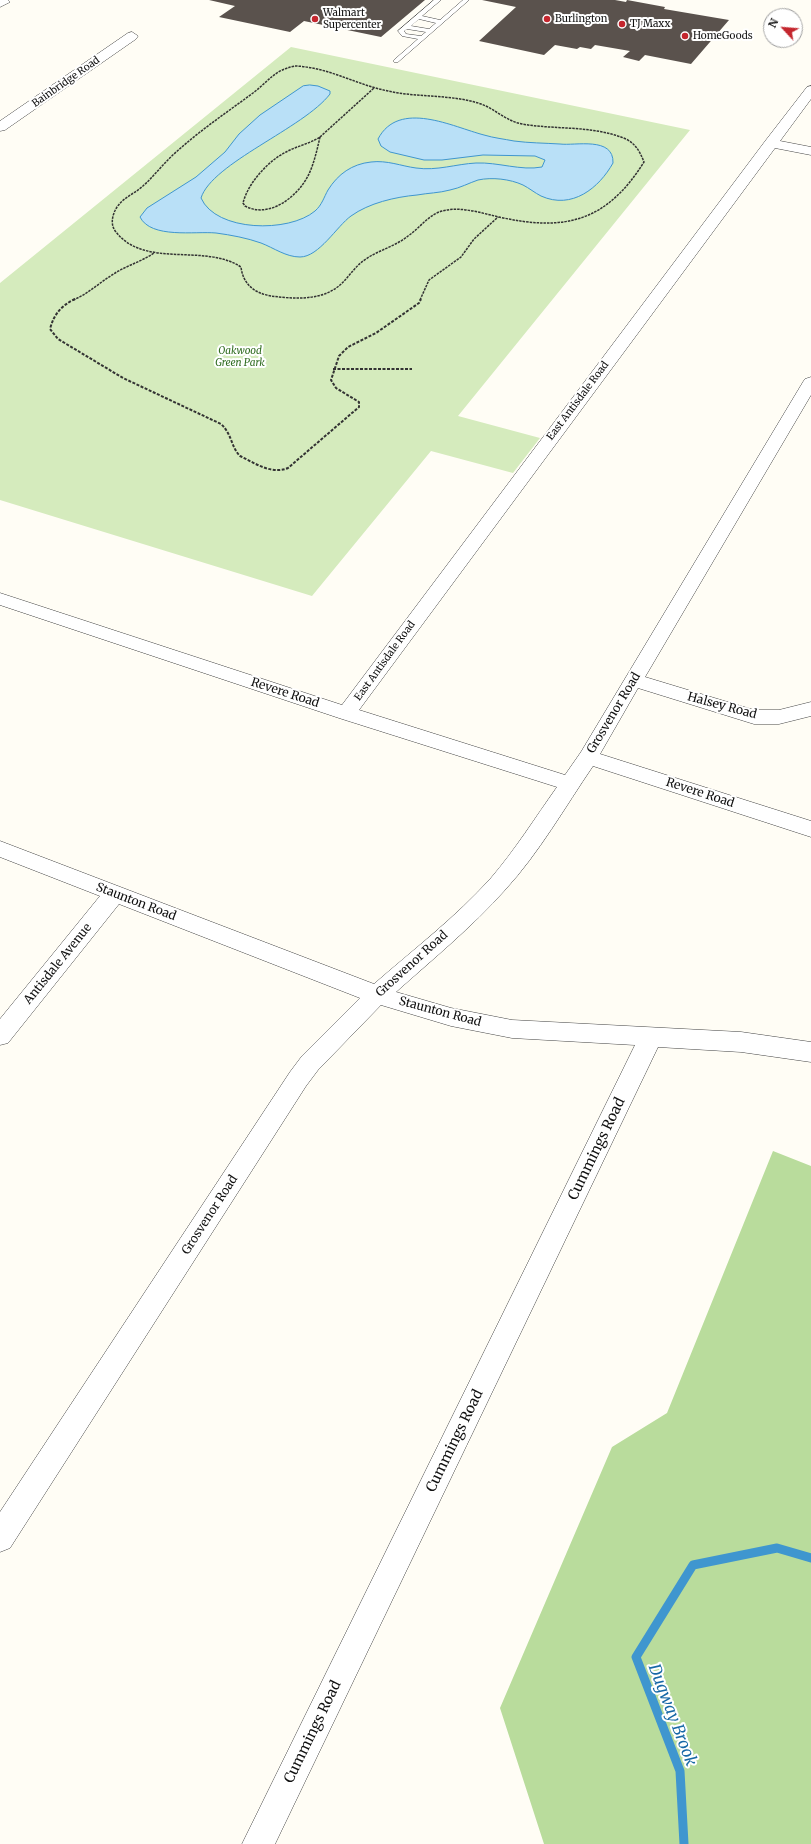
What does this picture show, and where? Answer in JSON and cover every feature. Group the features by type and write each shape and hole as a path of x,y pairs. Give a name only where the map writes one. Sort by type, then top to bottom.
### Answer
{"street":[{"name":"Bainbridge Road","path":"0,127 132,36"},
{"name":"East Antisdale Road","path":"346,714 811,90"},
{"path":"771,143 811,151"},
{"name":"Grosvenor Road","path":"0,1538 298,1079 310,1064 377,995 459,922 498,884 570,784 588,757 811,382"},
{"name":"Revere Road","path":"0,599 346,714 570,784"},
{"name":"Halsey Road","path":"633,680 754,717 779,717 811,709"},
{"name":"Revere Road","path":"588,757 811,829"},
{"name":"Staunton Road","path":"0,849 377,995 451,1017 512,1029 741,1042 811,1052"},
{"name":"Antisdale Avenue","path":"0,1036 116,893"},
{"name":"Cummings Road","path":"258,1844 651,1037"}],"lane":[{"path":"422,38 401,33 466,0"},
{"path":"396,61 422,38 435,15"}],"path":[{"path":"288,67 305,67 336,74 374,88 398,94 439,97 476,103 509,121 522,124 577,128 611,134 633,145 644,157 644,162 640,170 626,188 604,207 590,216 570,221 544,223 520,221 463,210 448,210 438,213 407,238 366,259 339,286 316,296 303,298 265,295 252,290 244,282 239,265 225,260 192,254 154,253 129,243 116,232 112,224 115,210 124,199 143,186 170,157 241,100 255,91 275,72 288,67"},
{"path":"320,137 311,171 291,198 284,203 269,209 253,209 244,206 243,203 245,195 277,158 285,152 320,137 374,88"},
{"path":"154,253 144,260 113,274 88,294 63,305 50,329 64,342 123,378 222,424 232,437 235,449 240,456 275,470 284,470 359,407 359,402 333,384 331,376 336,360 348,347 376,333 419,303 426,290 429,280 461,257 474,240 498,217"},
{"path":"333,369 412,369"}],"green space":[{"name":"Oakwood Green Park","path":"291,47 690,130 458,416 540,438 513,473 431,451 312,596 0,500 0,283"},
{"path":"773,1151 811,1166 811,1844 544,1844 500,1708 612,1447 667,1413"}],"water":[{"path":"303,86 318,86 330,91 330,94 317,107 300,120 222,172 209,185 201,198 209,209 221,217 237,223 254,226 271,226 288,223 303,218 315,211 323,201 328,190 336,179 346,171 364,163 383,162 424,169 476,163 534,168 542,167 545,160 535,156 483,155 442,160 424,160 390,152 381,146 378,139 387,127 399,120 413,118 442,122 488,136 514,141 531,143 592,144 601,146 607,149 612,155 613,163 600,181 592,188 574,198 563,200 552,200 541,196 523,185 512,181 489,179 478,180 446,191 382,201 358,211 351,216 321,247 307,256 300,257 290,256 261,243 239,237 216,233 163,231 146,224 140,217 147,208 196,177 225,152 239,134 260,115"}],"building":[{"name":"Walmart Supercenter","path":"209,0 425,0 381,37 304,21 290,32 219,17 235,6"},
{"path":"482,0 615,0 626,2 627,0 665,7 664,9 729,20 691,64 645,55 639,61 623,57 630,51 595,45 591,49 580,47 577,49 555,45 544,55 479,41 516,7"}],"waterway":[{"name":"Dugway Brook","path":"684,1844 680,1771 636,1657 693,1565 777,1548 811,1558"}],"place":[{"name":"Walmart Supercenter","path":"315,19"},
{"name":"Burlington","path":"547,19"},
{"name":"TJ Maxx","path":"622,24"},
{"name":"HomeGoods","path":"685,36"}]}
